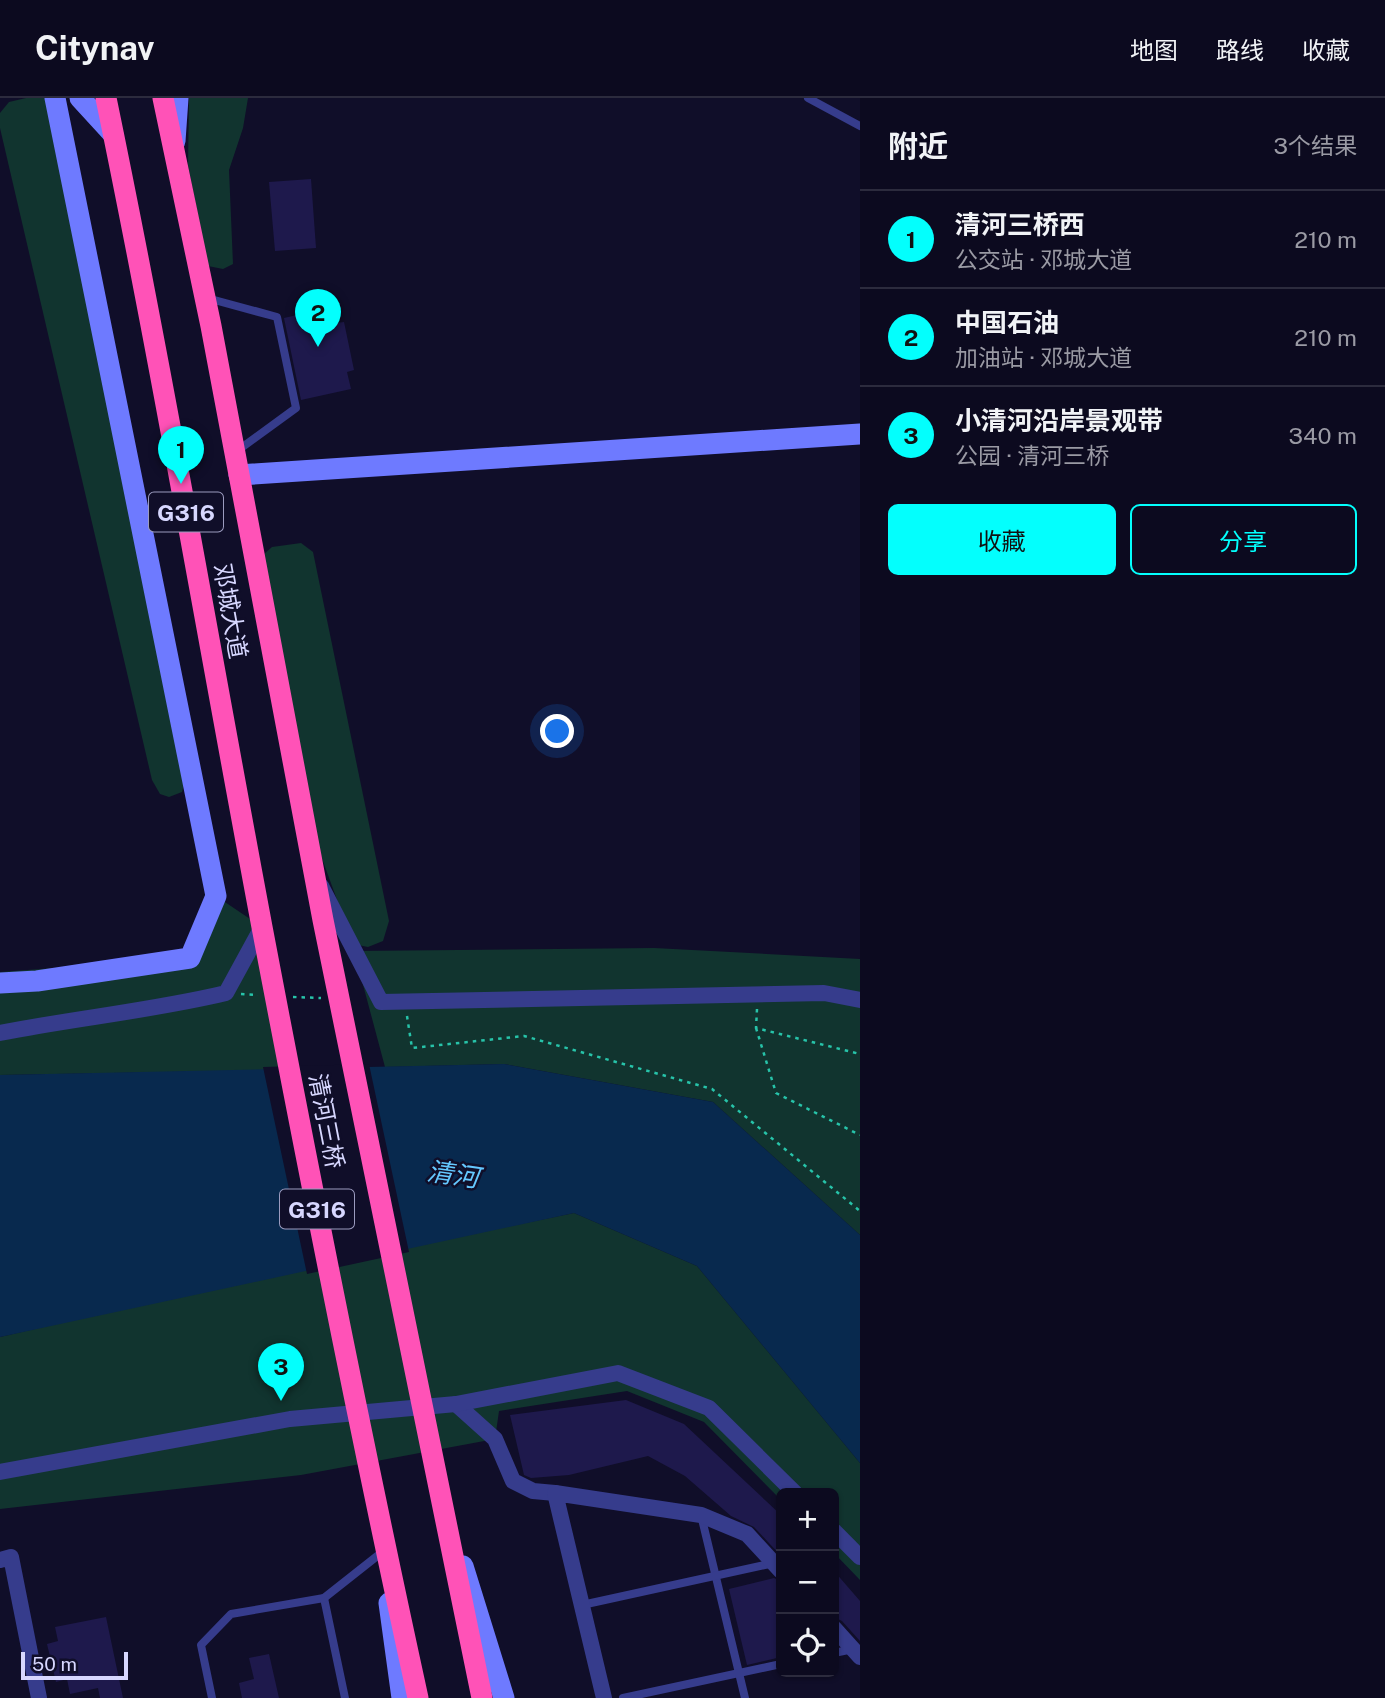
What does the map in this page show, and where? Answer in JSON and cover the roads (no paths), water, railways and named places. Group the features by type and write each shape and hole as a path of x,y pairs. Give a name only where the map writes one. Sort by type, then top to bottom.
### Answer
{"highway":[{"name":"邓城大道","path":"106,98 159,363 262,927"},
{"name":"邓城大道","path":"163,98 205,297 323,920"},
{"name":"清河三桥","path":"323,920 436,1480"},
{"name":"清河三桥","path":"262,927 372,1490"},
{"name":"G316","path":"436,1480 482,1698"},
{"name":"G316","path":"372,1490 418,1698"}],"street":[{"path":"0,981 37,981 190,958 216,896 55,98"},
{"path":"80,98 113,134"},
{"path":"174,153 178,98"},
{"path":"239,475 860,434"},
{"path":"314,872 381,1002 824,993 860,1000"},
{"path":"0,1033 64,1020 175,1005 226,993 262,927"},
{"path":"0,1472 290,1419 456,1405 618,1373 709,1408 790,1488"},
{"path":"456,1405 495,1439 513,1481 533,1491 701,1514 747,1534 776,1566"},
{"path":"436,1480 504,1698"},
{"path":"372,1490 402,1698"},
{"path":"555,1493 604,1698"},
{"path":"839,1536 860,1558"},
{"path":"0,1560 11,1557 39,1698"},
{"path":"839,1634 856,1653"}],"lane":[{"path":"808,98 860,126"},
{"path":"205,297 277,317 296,408 235,453"},
{"path":"701,1514 745,1698"},
{"path":"212,1698 201,1645 231,1614 324,1598 382,1553"},
{"path":"582,1605 716,1575 776,1567"},
{"path":"324,1598 345,1698"},
{"path":"623,1698 776,1665"}],"water":[{"name":"清河","path":"504,1064 713,1102 860,1235 860,1463 697,1266 574,1213 0,1337 0,1075"}],"place":[{"name":"中国石油","path":"318,347"},
{"name":"清河三桥西","path":"181,484"},
{"name":"小清河沿岸景观带","path":"281,1401"}]}
